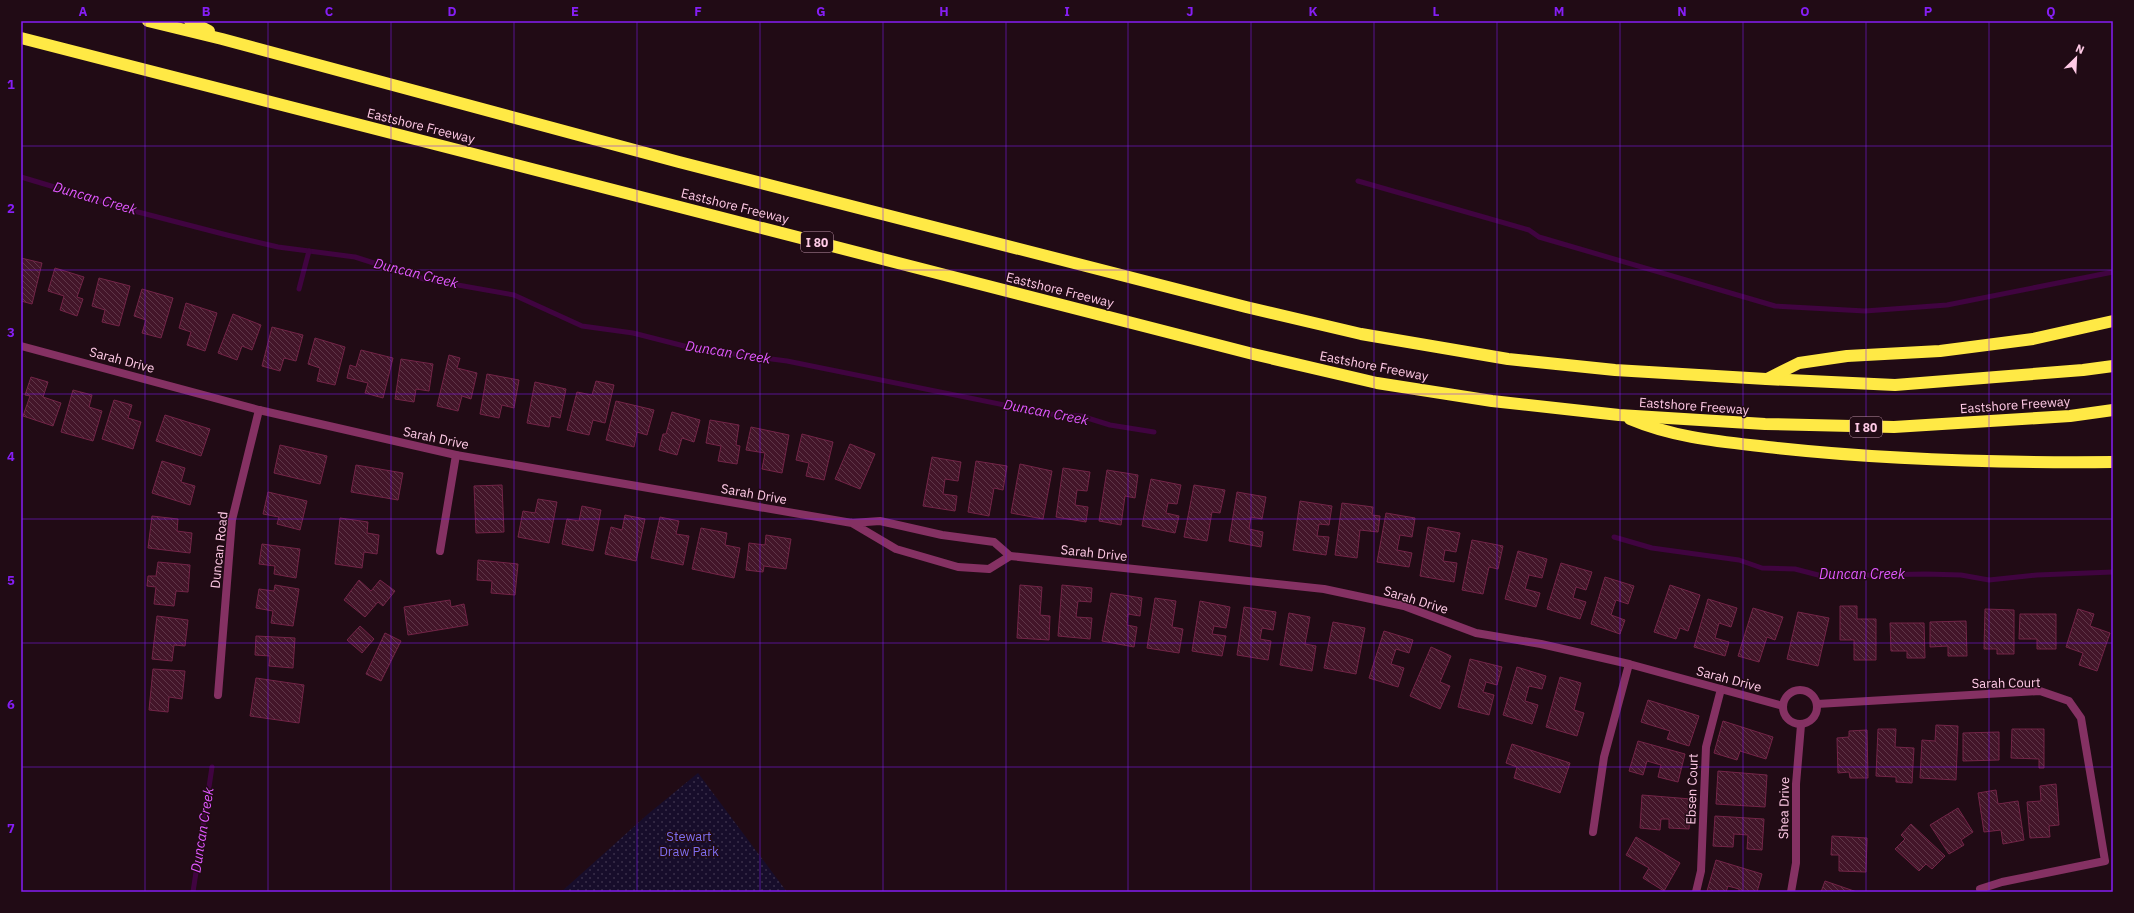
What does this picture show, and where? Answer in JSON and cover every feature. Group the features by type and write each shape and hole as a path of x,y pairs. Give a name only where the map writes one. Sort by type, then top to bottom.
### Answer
{"highway":[{"path":"148,21 222,39 679,162 1239,305 1361,334 1508,359 1615,370 1895,385 2083,370 2113,366"},
{"path":"190,21 222,39"},
{"name":"Eastshore Freeway","path":"21,38 1253,354 1377,383 1492,401 1619,415 1765,424 1894,427 2070,416 2113,410"},
{"path":"1766,379 1799,363 1847,356 1940,351 2033,339 2113,321"},
{"path":"1619,415 1653,429 1692,438 1840,455 2026,463 2113,462"}],"street":[{"name":"Sarah Drive","path":"21,346 259,410 456,455 852,523 887,522 942,535 994,542 1010,556 1324,590 1404,606 1476,633 1542,644 1629,664 1783,706"},
{"name":"Duncan Road","path":"218,695 232,520 259,410"},
{"path":"440,551 456,455"},
{"name":"Sarah Drive","path":"852,523 896,549 958,567 989,569 1010,556"},
{"path":"1593,832 1604,757 1629,664"},
{"name":"Ebsen Court","path":"1696,892 1701,871 1706,747 1721,689"},
{"path":"1799,690 1811,694 1817,704 1817,711 1814,718 1808,723 1801,725 1791,723 1784,716 1783,706 1788,695 1799,690"},
{"name":"Sarah Court","path":"1817,704 2040,691 2069,701 2081,718 2105,861 2002,882 1980,889"},
{"name":"Shea Drive","path":"1791,892 1796,863 1796,784 1801,725"}],"green space":[{"name":"Stewart Draw Park","path":"698,773 787,892 561,892 648,814"}],"building":[{"path":"21,258 42,263 32,304 21,301"},
{"path":"55,268 84,277 77,297 83,299 77,316 60,310 64,296 48,291"},
{"path":"99,278 130,286 119,326 102,322 105,310 92,306"},
{"path":"142,289 173,298 161,338 142,333 146,320 134,316"},
{"path":"186,303 217,313 205,351 187,345 191,332 179,328"},
{"path":"233,314 261,325 252,350 242,346 237,360 218,353"},
{"path":"272,327 303,335 296,361 284,358 280,371 262,366"},
{"path":"315,338 345,347 335,385 317,381 320,368 308,364"},
{"path":"361,350 393,358 383,398 365,393 368,383 347,378 350,365 356,367"},
{"path":"449,355 460,358 457,368 477,373 471,399 462,396 458,411 437,406"},
{"path":"401,359 433,364 429,391 416,389 414,402 395,399"},
{"path":"487,374 519,380 514,408 502,405 499,418 480,414"},
{"path":"31,377 48,382 43,397 61,403 53,426 23,416 30,396 25,395"},
{"path":"596,381 614,385 605,423 593,420 589,435 567,430 577,392 592,395"},
{"path":"535,382 566,389 560,418 551,416 549,427 527,423"},
{"path":"73,390 92,395 89,407 102,411 93,441 61,432"},
{"path":"114,400 132,405 128,418 141,422 133,449 102,439"},
{"path":"616,401 654,410 647,435 637,432 634,447 606,440"},
{"path":"672,412 700,420 694,442 682,438 677,455 659,450 663,434 666,434"},
{"path":"165,415 210,429 201,456 156,441"},
{"path":"710,420 739,425 736,445 740,446 737,464 718,461 721,446 706,443"},
{"path":"751,427 789,435 782,473 762,469 765,453 746,450"},
{"path":"802,434 833,442 824,480 806,476 809,463 796,460"},
{"path":"850,444 875,454 860,489 835,479"},
{"path":"280,445 327,456 320,484 274,473"},
{"path":"932,457 961,462 958,481 945,479 943,494 957,496 955,511 923,506"},
{"path":"162,461 185,468 181,482 195,486 190,505 152,493"},
{"path":"976,461 1007,466 1003,490 994,488 989,516 968,512"},
{"path":"1020,464 1052,471 1043,519 1011,513"},
{"path":"356,465 403,473 398,500 351,492"},
{"path":"1063,468 1090,472 1087,491 1077,490 1075,505 1088,507 1086,522 1056,517"},
{"path":"1107,470 1138,475 1135,498 1125,496 1121,525 1099,521"},
{"path":"1151,479 1181,485 1177,504 1168,503 1166,513 1179,516 1175,533 1142,526"},
{"path":"502,485 504,532 476,533 474,486"},
{"path":"1194,485 1225,490 1220,513 1212,512 1207,541 1184,537"},
{"path":"268,492 307,501 300,530 277,524 279,517 263,514"},
{"path":"1237,492 1266,497 1262,519 1251,517 1249,529 1263,532 1261,547 1229,541"},
{"path":"538,499 557,502 549,543 518,537 523,511 535,513"},
{"path":"1300,501 1332,506 1329,525 1319,524 1317,536 1329,537 1326,555 1293,550"},
{"path":"1342,503 1373,507 1372,515 1380,516 1378,532 1360,530 1357,558 1335,555"},
{"path":"582,506 601,510 593,551 562,544 567,519 579,521"},
{"path":"1386,513 1415,518 1412,537 1400,535 1397,550 1412,553 1409,567 1377,562"},
{"path":"625,515 645,519 636,561 605,554 611,527 622,530"},
{"path":"152,516 178,519 177,531 192,533 190,553 148,548"},
{"path":"660,517 679,521 676,534 689,536 683,565 651,558"},
{"path":"340,518 368,522 367,533 379,535 377,554 364,552 362,568 335,564"},
{"path":"1428,527 1460,533 1456,552 1445,550 1443,561 1457,563 1454,582 1420,576"},
{"path":"701,528 727,533 725,545 740,548 734,578 692,569"},
{"path":"766,535 791,539 786,569 764,566 763,572 746,570 749,543 765,545"},
{"path":"1472,540 1503,546 1498,569 1489,567 1483,594 1462,590"},
{"path":"262,544 300,549 296,578 274,574 275,566 259,564"},
{"path":"1518,551 1547,559 1542,578 1529,575 1525,589 1540,593 1536,607 1505,599"},
{"path":"478,560 518,564 515,595 491,593 492,581 477,580"},
{"path":"158,562 190,565 188,592 176,591 174,606 154,604 156,587 147,586 148,576 156,576"},
{"path":"1561,563 1592,572 1586,590 1576,587 1573,598 1586,602 1580,619 1547,609"},
{"path":"1605,577 1634,586 1628,604 1616,600 1611,615 1625,620 1620,634 1591,624"},
{"path":"359,580 371,591 380,580 395,591 383,606 378,602 365,617 344,600"},
{"path":"275,585 299,589 293,626 271,623 273,611 256,608 259,589 274,591"},
{"path":"1020,585 1042,587 1040,615 1050,616 1049,640 1017,638"},
{"path":"1062,585 1092,588 1091,602 1078,601 1076,617 1092,618 1090,639 1058,636"},
{"path":"1670,585 1700,595 1688,631 1680,628 1676,639 1654,632"},
{"path":"1111,593 1142,598 1140,616 1128,614 1127,625 1137,627 1134,647 1102,641"},
{"path":"1155,598 1176,601 1172,627 1183,629 1179,653 1147,648"},
{"path":"1708,599 1737,608 1731,627 1719,623 1715,638 1729,642 1725,656 1694,647"},
{"path":"450,600 451,607 464,604 468,625 408,635 404,607"},
{"path":"1200,601 1230,607 1226,628 1214,626 1212,634 1226,636 1222,656 1192,651"},
{"path":"1840,606 1857,606 1857,619 1876,619 1876,660 1854,660 1854,640 1840,640"},
{"path":"1244,607 1276,612 1273,630 1262,628 1260,639 1271,641 1268,660 1237,655"},
{"path":"1753,608 1783,617 1775,640 1767,637 1759,662 1738,656"},
{"path":"1985,609 2014,610 2014,654 1997,654 1997,649 1984,649"},
{"path":"2078,609 2094,614 2090,626 2110,633 2097,671 2079,665 2083,653 2066,647"},
{"path":"1798,612 1829,618 1818,666 1787,659"},
{"path":"1289,613 1310,617 1305,644 1316,646 1312,671 1280,665"},
{"path":"2020,614 2056,614 2056,649 2037,649 2037,639 2019,639"},
{"path":"157,616 188,620 185,646 174,645 172,661 152,659"},
{"path":"1966,621 1967,656 1948,656 1948,646 1930,647 1930,622"},
{"path":"1333,622 1365,628 1356,674 1324,668"},
{"path":"1890,623 1924,623 1925,658 1907,658 1907,651 1891,651"},
{"path":"360,626 374,639 362,653 347,640"},
{"path":"1384,631 1413,640 1409,653 1396,649 1391,664 1404,668 1398,687 1369,678"},
{"path":"385,633 401,641 381,681 366,674"},
{"path":"256,636 295,638 293,668 269,666 270,656 255,655"},
{"path":"1431,647 1451,656 1440,682 1450,686 1440,709 1410,696"},
{"path":"1470,659 1502,667 1497,685 1486,682 1483,692 1494,695 1489,715 1458,707"},
{"path":"1517,667 1546,676 1542,689 1529,686 1525,701 1538,705 1532,724 1503,715"},
{"path":"153,669 185,671 182,699 169,697 168,712 149,710"},
{"path":"1560,677 1581,683 1574,710 1584,713 1577,736 1546,727"},
{"path":"256,678 304,685 299,723 250,716"},
{"path":"1648,700 1699,716 1689,746 1667,739 1670,731 1641,722"},
{"path":"1723,721 1773,737 1766,759 1740,751 1737,760 1714,753"},
{"path":"1936,725 1958,726 1956,780 1920,778 1922,740 1935,741"},
{"path":"1878,729 1896,729 1895,747 1914,748 1912,783 1896,782 1896,777 1876,776"},
{"path":"2012,729 2044,729 2044,768 2039,768 2039,759 2011,758"},
{"path":"1867,730 1868,778 1850,778 1849,772 1838,773 1837,738 1849,737 1849,731"},
{"path":"1999,732 1999,760 1963,761 1963,733"},
{"path":"1638,741 1685,754 1678,782 1658,777 1661,765 1647,761 1643,775 1629,771"},
{"path":"1512,744 1570,763 1560,793 1514,778 1517,767 1506,763"},
{"path":"1718,771 1767,775 1765,807 1716,804"},
{"path":"2056,784 2059,825 2049,826 2050,837 2030,838 2027,802 2041,801 2040,786"},
{"path":"1996,790 1998,804 2018,801 2024,840 2003,844 2001,830 1984,832 1978,793"},
{"path":"1642,795 1691,799 1689,829 1669,828 1669,819 1661,819 1660,830 1640,828"},
{"path":"1958,808 1973,832 1961,840 1964,845 1949,854 1930,825"},
{"path":"1715,816 1764,819 1762,850 1747,849 1748,835 1734,834 1733,847 1713,846"},
{"path":"1911,824 1945,856 1932,869 1926,864 1919,871 1895,849 1905,839 1901,835"},
{"path":"1832,836 1867,838 1866,872 1839,871 1839,855 1831,855"},
{"path":"1636,837 1680,863 1664,891 1643,878 1649,868 1626,855"},
{"path":"1716,860 1762,874 1757,892 1739,892 1739,889 1728,886 1726,892 1707,891"},
{"path":"1825,881 1857,892 1821,892"}],"waterway":[{"name":"Duncan Creek","path":"21,177 138,212 227,235 278,247 355,257 424,279 514,295 582,326 633,333 696,349 787,361 1049,414 1081,416 1110,425 1154,432"},
{"path":"1358,181 1529,230 1539,237 1775,306 1865,311 1947,305 2113,272"},
{"name":"Duncan Creek","path":"299,289 309,251"},
{"name":"Duncan Creek","path":"1614,537 1652,548 1739,560 1762,568 1795,569 1822,576 1926,574 1961,575 1989,580 2037,575 2113,572"},
{"name":"Duncan Creek","path":"193,892 212,767"}]}
